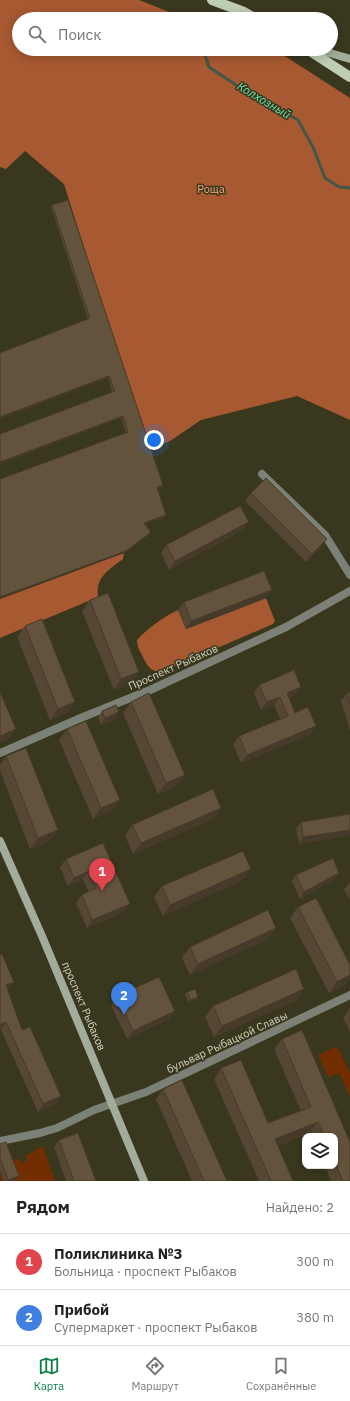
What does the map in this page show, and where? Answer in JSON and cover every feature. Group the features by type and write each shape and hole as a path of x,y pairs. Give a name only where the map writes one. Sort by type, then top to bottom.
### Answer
{"main road":[{"path":"212,0 244,12"},
{"path":"338,55 350,58"},
{"path":"318,56 350,77"},
{"name":"проспект Рыбаков","path":"0,841 42,936 144,1181"}],"street":[{"path":"262,474 325,535 350,575"},
{"name":"Проспект Рыбаков","path":"0,753 150,690 286,628 350,591"},
{"name":"бульвар Рыбацкой Славы","path":"0,1141 53,1129 94,1110 146,1092 350,995"}],"shaded area":[{"path":"337,1046 350,1073 350,1097 339,1073 328,1077 318,1055"},
{"path":"43,1146 55,1181 1,1181 0,1169 17,1158 22,1163 27,1160 25,1156"}],"green space":[{"name":"Роща","path":"0,0 139,0 169,12 12,12 12,56 285,56 350,98 350,420 297,396 201,420 170,441 149,450 64,184 25,151 6,169 0,167"},
{"path":"124,553 123,559 108,571 101,579 98,597 0,638 0,599"},
{"path":"266,598 275,621 273,624 169,669 163,671 152,670 138,648 137,640 141,636 161,619 178,610 186,629"}],"building":[{"path":"68,200 163,485 157,487 166,515 144,523 151,532 126,551 0,597 0,479 128,432 123,416 0,462 0,434 115,391 109,376 0,417 0,353 90,318 52,205"},
{"path":"266,478 327,539 312,554 251,493"},
{"path":"240,506 249,522 175,561 166,545"},
{"path":"264,571 272,590 191,621 184,602"},
{"path":"108,593 139,672 121,679 90,600"},
{"path":"42,619 75,702 58,709 25,626"},
{"path":"294,670 301,687 287,693 295,713 308,707 316,726 247,755 239,736 288,716 280,697 267,702 259,685"},
{"path":"0,692 16,729 0,736"},
{"path":"350,692 350,704 347,693"},
{"path":"149,693 185,775 166,783 131,702"},
{"path":"116,705 119,712 105,718 102,711"},
{"path":"86,721 120,800 101,808 67,729"},
{"path":"26,748 58,830 38,838 6,756"},
{"path":"213,789 221,808 141,843 132,825"},
{"path":"350,814 350,830 303,837 301,822"},
{"path":"103,843 130,904 92,920 82,895 96,888 89,871 74,878 66,859"},
{"path":"243,851 251,869 170,905 162,886"},
{"path":"333,858 339,873 304,892 296,875"},
{"path":"316,898 350,965 350,975 337,982 298,907"},
{"path":"268,910 276,928 198,964 190,947"},
{"path":"2,954 14,982 6,985 22,1030 30,1027 61,1096 43,1104 6,1022 0,1025 0,955"},
{"path":"296,969 304,989 222,1026 213,1006"},
{"path":"159,977 175,1011 133,1031 117,996"},
{"path":"195,989 198,997 190,1000 187,992"},
{"path":"302,1030 350,1142 350,1181 343,1181 338,1169 338,1133 323,1133 318,1122 275,1139 293,1181 271,1181 221,1068 241,1060 268,1123 311,1107 282,1039"},
{"path":"182,1080 227,1181 204,1181 163,1089"},
{"path":"78,1133 96,1181 74,1181 59,1140"},
{"path":"6,1142 19,1176 8,1180 0,1158 0,1144"}],"waterway":[{"name":"Колхозный","path":"205,56 209,67 239,87 298,120 313,147 325,178 339,187 350,188"}],"place":[{"name":"Поликлиника №3","path":"102,891"},
{"name":"Прибой","path":"124,1015"}]}
